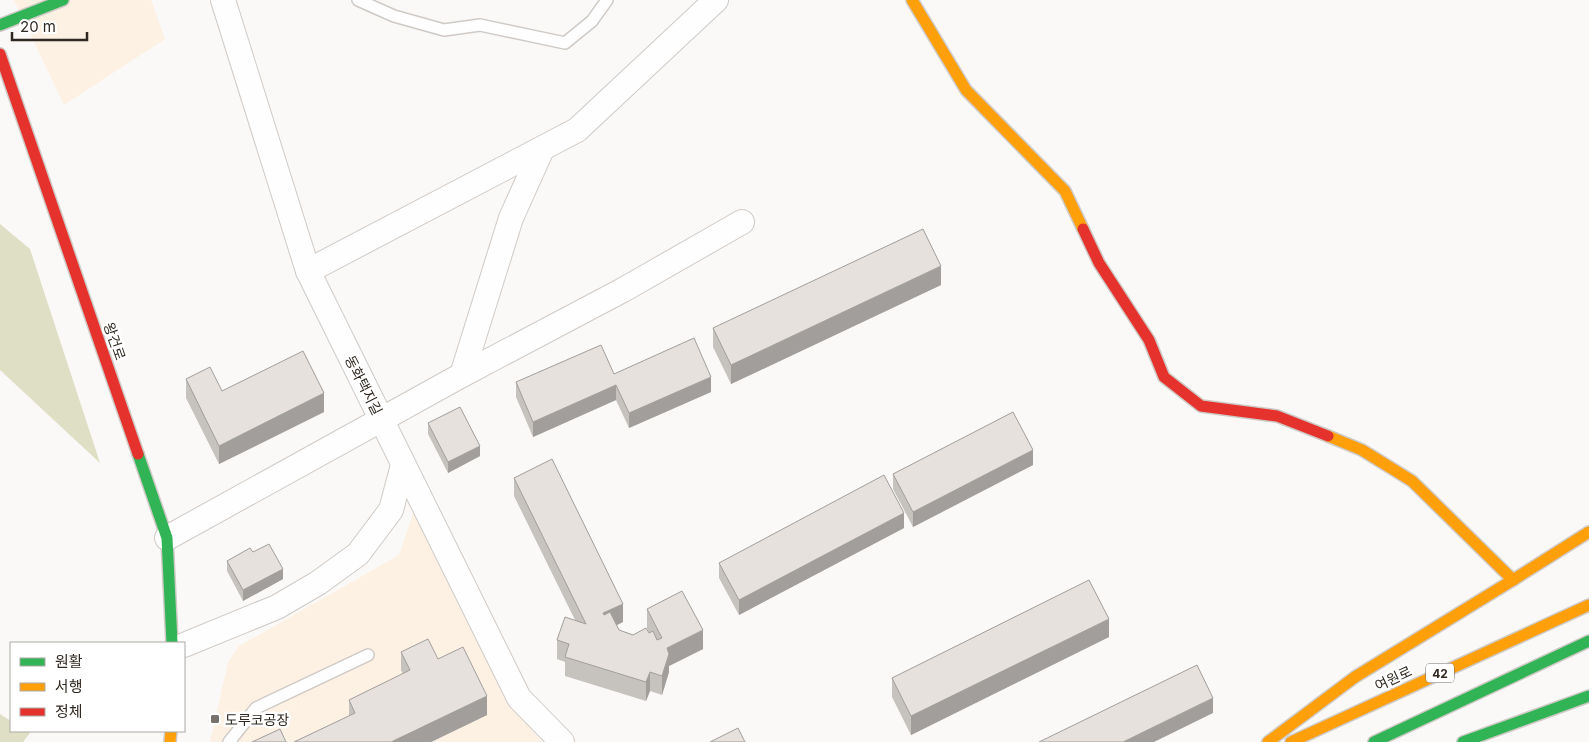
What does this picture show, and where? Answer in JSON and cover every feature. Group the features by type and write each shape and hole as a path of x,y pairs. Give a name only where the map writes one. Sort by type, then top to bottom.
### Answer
{"main road":[{"path":"0,25 63,0"},
{"path":"912,0 966,90 1065,191 1099,264 1149,340 1164,377 1201,406 1277,416 1362,450 1412,481 1513,580"},
{"name":"왕건로","path":"0,54 167,538 172,642"},
{"path":"1268,742 1355,677 1589,532"},
{"name":"여원로","path":"1291,742 1589,604"},
{"name":"42","path":"1374,742 1589,641"},
{"path":"1463,742 1589,696"}],"street":[{"name":"동화택지길","path":"223,0 308,271 519,698 562,742"},
{"path":"308,271 577,130 716,0"},
{"path":"462,375 511,218 542,149"},
{"path":"167,538 462,375 623,290 742,222"},
{"path":"185,645 277,607 318,583 358,554 391,510 403,465"}],"lane":[{"path":"358,0 394,16 444,30 480,25 565,43 592,21 607,0"},
{"path":"228,742 256,708 368,655"}],"shaded area":[{"path":"14,0 151,0 165,39 64,105"},
{"name":"도루코공장","path":"415,508 504,697 542,742 210,742 228,662 239,646 399,555"}],"green space":[{"path":"0,224 30,249 100,463 0,370"},
{"path":"0,714 10,720 10,732 30,733 23,742 0,742"}],"building":[{"path":"923,229 941,266 731,365 713,328"},
{"path":"694,338 711,377 629,413 616,385 533,422 516,382 601,345 614,374"},
{"path":"303,351 324,393 219,446 186,379 210,367 222,391"},
{"path":"460,407 480,446 448,462 428,423"},
{"path":"1013,412 1033,450 913,512 893,474"},
{"path":"552,459 623,604 603,613 604,615 610,612 619,630 633,635 646,628 649,633 653,631 657,640 662,638 647,609 682,591 703,630 667,648 669,654 662,676 650,672 646,682 565,657 569,644 557,640 565,617 586,624 514,478"},
{"path":"884,475 904,513 739,600 719,563"},
{"path":"269,544 283,569 243,590 227,561 250,548 253,552"},
{"path":"1089,580 1109,619 911,716 892,678"},
{"path":"428,639 438,659 463,647 487,696 391,742 294,742 355,713 349,700 410,670 401,652"},
{"path":"1197,665 1213,698 1123,742 1039,742"},
{"path":"738,728 745,742 710,742"},
{"path":"280,729 286,742 252,742"}],"traffic: fast":[{"path":"0,25 63,0"},
{"path":"138,454 167,538 172,642"},
{"path":"1374,742 1589,641"},
{"path":"1463,742 1589,696"}],"traffic: slow":[{"path":"912,0 966,90 1065,191 1083,229"},
{"path":"1328,436 1362,450 1412,481 1513,580 1589,532"},
{"path":"1268,742 1355,677 1513,580"},
{"path":"1291,742 1589,605"},
{"path":"170,742 171,732"}],"traffic: jam":[{"path":"0,54 138,454"},
{"path":"1083,229 1099,263 1149,340 1164,377 1201,406 1277,416 1328,436"}],"place":[{"name":"도루코공장","path":"215,719"}]}
